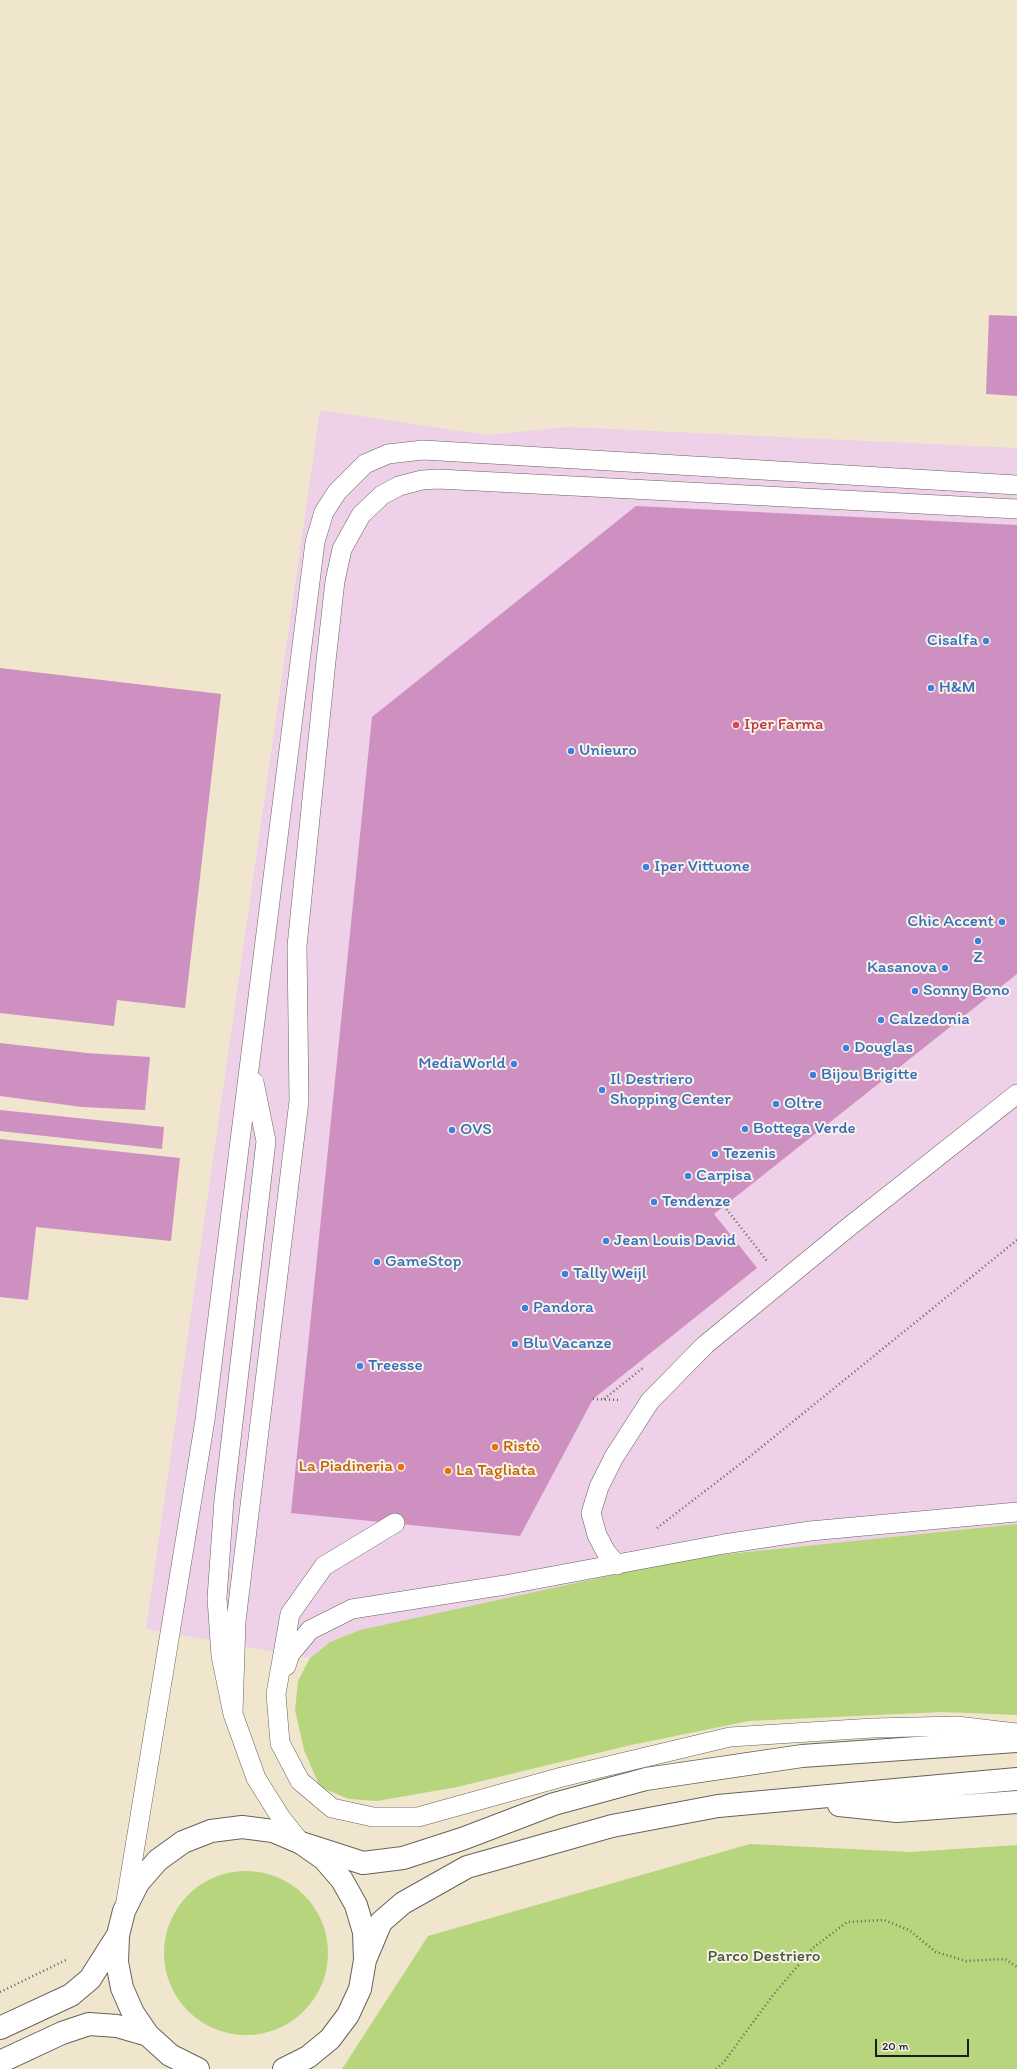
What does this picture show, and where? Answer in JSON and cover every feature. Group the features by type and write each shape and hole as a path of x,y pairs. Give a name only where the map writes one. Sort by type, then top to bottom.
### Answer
{"main road":[{"path":"198,2069 170,2055 148,2035 133,2013 122,1988 117,1962 118,1935 124,1911 138,1883 158,1860 183,1842 211,1831 242,1828 272,1831 301,1843 363,1863 403,1858 462,1839 554,1804 646,1779 802,1756 1017,1741"},
{"path":"365,1960 381,1922 403,1903 467,1867 612,1826 718,1806 1017,1779"},
{"path":"784,1800 897,1810 1017,1802"},
{"path":"284,2069 308,2057 330,2039 348,2015 360,1989 365,1960 364,1932 353,1898 342,1880 324,1859 301,1843"},
{"path":"0,2028 71,1995 90,1979 118,1935"},
{"path":"0,2062 62,2033 89,2024 117,2026 148,2035"}],"lane":[{"path":"124,1911 205,1420 251,1064 265,936 315,542 324,512 337,492 365,464 388,454 423,450 1017,484"},
{"path":"233,1714 236,1621 299,1101 297,946 325,677 336,581 342,549 361,515 382,495 399,486 422,480 438,479 1017,509"},
{"path":"251,1064 266,1141 224,1500 217,1598 221,1656 233,1714 256,1778 281,1818 301,1843"},
{"path":"617,1565 606,1552 597,1535 591,1513 599,1487 614,1456 650,1400 706,1345 850,1226 1017,1094"},
{"path":"276,1694 290,1654 310,1630 352,1609 505,1585 724,1544 810,1531 1017,1512"},
{"path":"395,1523 324,1566 290,1614 276,1694 280,1743 300,1781 332,1808 373,1817 418,1816 562,1777 730,1737 873,1728 949,1726 1017,1733"}],"path":[{"path":"724,1206 770,1265"},
{"path":"653,1531 748,1458 1017,1240"},
{"path":"716,2069 724,2062 773,1995 813,1948 847,1922 884,1920 910,1930 936,1952 966,1961 1006,1959 1017,1967"},
{"path":"0,1992 71,1958"}],"shaded area":[{"name":"Il Destriero Shopping Center","path":"320,410 487,435 568,427 1017,448 1017,1524 689,1558 360,1630 330,1642 310,1658 146,1629"}],"green space":[{"path":"1017,1524 1017,1715 942,1712 749,1721 631,1745 457,1787 377,1801 349,1799 320,1787 304,1750 295,1710 298,1681 310,1658 330,1642 360,1630 690,1558"},
{"name":"Parco Destriero","path":"750,1844 910,1852 1017,1845 1017,2069 342,2069 428,1936"},
{"path":"238,1871 254,1871 277,1877 292,1885 304,1895 314,1907 325,1929 328,1953 325,1977 314,1999 304,2011 292,2021 270,2032 254,2035 238,2035 222,2032 200,2021 188,2011 178,1999 167,1977 164,1961 164,1945 167,1929 178,1907 188,1895 200,1885 222,1874"}],"building":[{"path":"989,315 1017,316 1017,396 986,394"},
{"name":"Il Destriero Shopping Center","path":"636,506 1017,525 1017,974 714,1214 757,1268 593,1399 520,1536 291,1513 372,717"},
{"path":"0,668 221,694 185,1008 117,1000 114,1026 0,1013"},
{"path":"0,1043 87,1053 150,1057 145,1110 82,1107 0,1096"},
{"path":"0,1110 164,1127 162,1149 0,1131"},
{"path":"0,1139 180,1158 171,1241 36,1227 28,1300 0,1297"}],"place":[{"name":"Cisalfa","path":"986,641"},
{"name":"H&M","path":"931,688"},
{"name":"Iper Farma","path":"736,725"},
{"name":"Unieuro","path":"571,751"},
{"name":"Iper Vittuone","path":"646,867"},
{"name":"Chic Accent","path":"1002,922"},
{"name":"Z","path":"978,941"},
{"name":"Kasanova","path":"945,968"},
{"name":"Sonny Bono","path":"915,991"},
{"name":"Calzedonia","path":"881,1020"},
{"name":"Douglas","path":"846,1048"},
{"name":"MediaWorld","path":"514,1064"},
{"name":"Bijou Brigitte","path":"813,1075"},
{"name":"Il Destriero Shopping Center","path":"602,1090"},
{"name":"Oltre","path":"776,1104"},
{"name":"Bottega Verde","path":"745,1129"},
{"name":"OVS","path":"452,1130"},
{"name":"Tezenis","path":"715,1154"},
{"name":"Carpisa","path":"688,1176"},
{"name":"Tendenze","path":"654,1202"},
{"name":"Jean Louis David","path":"606,1241"},
{"name":"GameStop","path":"377,1262"},
{"name":"Tally Weijl","path":"565,1274"},
{"name":"Pandora","path":"525,1308"},
{"name":"Blu Vacanze","path":"515,1344"},
{"name":"Treesse","path":"360,1366"},
{"name":"Ristò","path":"495,1447"},
{"name":"La Piadineria","path":"401,1467"},
{"name":"La Tagliata","path":"448,1471"}]}
